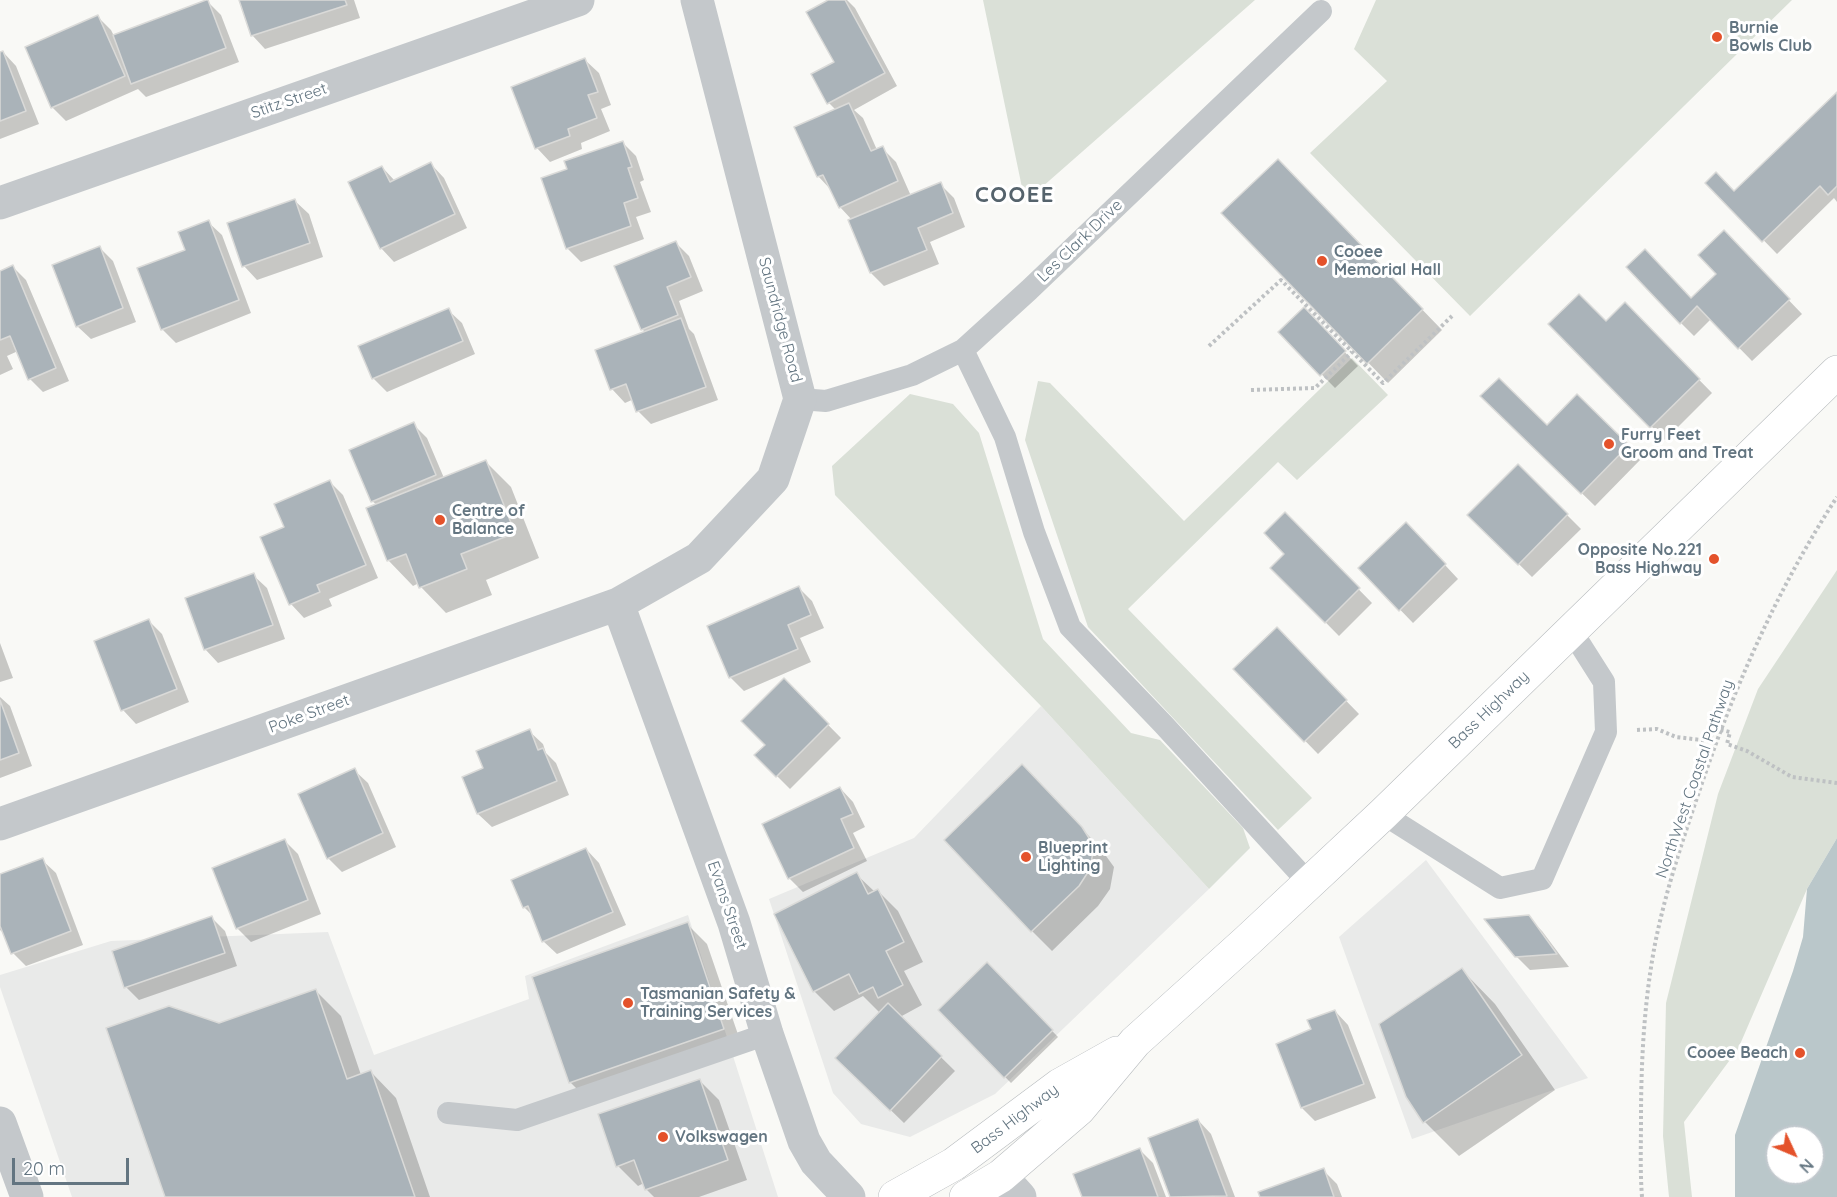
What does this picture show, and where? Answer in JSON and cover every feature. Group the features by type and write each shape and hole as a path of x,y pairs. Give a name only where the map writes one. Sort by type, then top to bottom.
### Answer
{"highway":[{"name":"Bass Highway","path":"966,1197 1011,1186 1135,1042 1383,814 1837,372"},
{"name":"Bass Highway","path":"895,1197 954,1164 1060,1085 1135,1042"}],"street":[{"name":"Stitz Street","path":"0,204 578,0"},
{"name":"Saundridge Road","path":"618,604 699,558 773,479 800,399 697,0"},
{"name":"Poke Street","path":"0,824 618,604"},
{"name":"Evans Street","path":"618,604 734,923 767,1034 804,1141 816,1162 849,1197"},
{"path":"2,1132 27,1197"}],"lane":[{"name":"Les Clark Drive","path":"800,399 826,401 912,375 963,350 1029,290 1321,11"},
{"path":"963,350 1005,437 1034,532 1070,627 1164,724 1308,882"},
{"path":"1383,814 1500,888 1542,879 1606,732 1604,682 1571,630"},
{"path":"448,1113 517,1120 767,1034"}],"path":[{"path":"1209,346 1281,280 1383,383 1452,316"},
{"path":"1251,390 1315,388 1352,352"},
{"name":"NorthWest Coastal Pathway","path":"1642,1197 1640,1180 1641,1090 1646,1016 1655,944 1679,852 1720,730 1747,665 1780,594 1837,497"},
{"path":"1606,732 1657,729 1676,736 1710,741 1713,728 1730,732 1727,744 1747,751 1792,777 1837,783"}],"shaded area":[{"path":"983,0 1255,0 1025,202"},
{"path":"1376,0 1792,0 1470,316 1310,153 1387,81 1354,49"},
{"path":"1352,358 1388,395 1297,480 1278,462 1128,609 1312,798 1278,830 1088,627 1025,440 1038,381 1050,383 1184,521"},
{"path":"910,394 953,404 979,433 1043,639 1131,733 1160,740 1243,828 1250,848 1209,889 1041,706 835,495 832,466"},
{"path":"1837,570 1837,838 1807,889 1738,1049 1684,1122 1692,1197 1669,1197 1663,1136 1666,1003 1718,794 1758,689"},
{"path":"1041,706 1209,889 995,1094 910,1137 861,1124 833,1093 769,899 914,838"},
{"name":"Cooee Beach","path":"1837,838 1837,1197 1735,1197 1735,1135 1803,937 1807,889"},
{"path":"1426,860 1588,1078 1412,1139 1339,937"},
{"path":"688,915 778,1197 72,1197 0,987 0,975 111,941 328,932 374,1055 529,999 525,976"}],"building":[{"path":"208,0 226,48 131,84 113,35"},
{"path":"239,0 345,0 347,5 251,36"},
{"path":"828,0 845,0 885,73 827,104 811,74 834,62 806,12"},
{"path":"98,15 125,76 51,108 25,47"},
{"path":"3,51 26,111 0,121 0,52"},
{"path":"585,58 598,92 588,95 597,118 568,129 570,136 535,149 511,87"},
{"path":"1837,92 1837,186 1828,195 1820,186 1762,242 1705,183 1716,172 1734,191"},
{"path":"849,103 871,151 883,146 898,181 839,208 823,175 817,177 794,127"},
{"path":"623,141 632,167 628,168 638,198 624,203 631,226 566,249 541,178 567,169 564,161"},
{"name":"Cooee Memorial Hall","path":"1278,159 1423,309 1367,364 1221,213"},
{"path":"431,162 455,214 380,249 348,182 382,166 390,182"},
{"path":"941,182 953,213 918,228 927,250 870,273 848,220"},
{"path":"295,199 310,243 242,267 227,223"},
{"path":"209,220 239,300 161,330 137,268 185,250 178,232"},
{"path":"1724,230 1790,299 1738,349 1697,306 1680,324 1626,267 1645,249 1691,298 1716,274 1698,255"},
{"path":"676,241 691,277 667,287 678,315 641,330 614,266"},
{"path":"100,246 123,308 76,327 52,265"},
{"path":"13,265 56,368 28,380 10,336 0,340 0,271"},
{"path":"1579,294 1606,321 1625,302 1700,379 1650,428 1548,324"},
{"path":"1304,307 1346,351 1320,376 1278,332"},
{"path":"449,308 463,341 372,379 358,346"},
{"path":"681,318 706,387 636,412 626,384 610,390 595,350"},
{"path":"1499,378 1547,425 1577,394 1629,445 1581,494 1480,396"},
{"path":"414,422 436,475 371,502 349,450"},
{"name":"Centre of Balance","path":"486,460 515,533 461,554 467,569 419,588 406,554 387,561 366,508"},
{"path":"1518,464 1568,514 1518,565 1467,515"},
{"path":"330,480 366,565 317,585 320,592 289,605 260,537 284,527 274,504"},
{"path":"1285,512 1360,588 1325,623 1270,568 1284,554 1264,533"},
{"path":"1406,522 1446,564 1399,611 1358,568"},
{"path":"254,573 273,625 204,650 185,598"},
{"path":"799,586 811,615 788,625 798,649 729,678 707,626"},
{"path":"149,619 177,689 121,711 94,641"},
{"path":"1277,627 1347,700 1304,742 1233,669"},
{"path":"784,678 829,724 776,777 754,755 765,745 741,721"},
{"path":"0,700 19,753 0,760"},
{"path":"530,729 538,750 543,748 557,781 477,814 462,777 483,768 476,751"},
{"name":"Blueprint Lighting","path":"1022,764 1082,827 1094,846 1090,869 1079,886 1031,932 944,840"},
{"path":"355,768 383,833 327,859 298,794"},
{"path":"840,787 853,814 841,819 854,848 788,879 762,824"},
{"path":"285,839 308,900 236,929 212,868"},
{"path":"586,848 613,912 542,942 528,906 523,908 511,880"},
{"path":"43,858 71,931 11,954 0,926 0,874"},
{"path":"857,872 868,894 878,889 904,942 886,951 903,985 878,998 873,987 859,994 849,974 813,992 774,914"},
{"path":"1529,915 1557,954 1515,957 1484,919"},
{"path":"212,916 225,953 124,988 112,951"},
{"name":"Tasmanian Safety & Training Services","path":"688,922 724,1029 569,1083 532,977"},
{"path":"987,962 1053,1030 1004,1078 938,1010"},
{"path":"1462,968 1522,1055 1423,1123 1406,1097 1379,1024"},
{"path":"316,989 347,1079 371,1070 415,1197 165,1197 106,1028 169,1006 219,1023"},
{"path":"888,1003 942,1056 890,1111 835,1058"},
{"path":"1335,1010 1364,1084 1301,1108 1276,1044 1311,1029 1307,1020"},
{"name":"Volkswagen","path":"700,1079 728,1160 645,1190 634,1160 616,1167 598,1114"},
{"path":"1198,1119 1227,1196 1170,1197 1148,1138"},
{"path":"1140,1148 1158,1197 1082,1197 1073,1174"},
{"path":"1324,1168 1334,1197 1260,1197 1258,1192"}],"place":[{"name":"Burnie Bowls Club","path":"1717,37"},
{"name":"Cooee Memorial Hall","path":"1322,261"},
{"name":"Furry Feet Groom and Treat","path":"1609,444"},
{"name":"Centre of Balance","path":"440,520"},
{"name":"Opposite No.221 Bass Highway","path":"1714,559"},
{"name":"Blueprint Lighting","path":"1026,857"},
{"name":"Tasmanian Safety & Training Services","path":"628,1003"},
{"name":"Cooee Beach","path":"1800,1053"},
{"name":"Volkswagen","path":"663,1137"}],"district":[{"name":"COOEE","path":"1015,195"}]}
